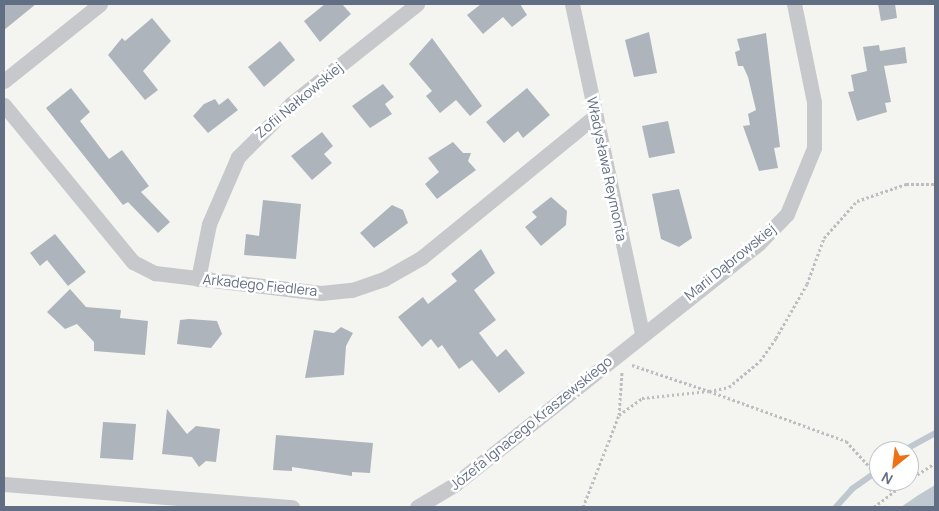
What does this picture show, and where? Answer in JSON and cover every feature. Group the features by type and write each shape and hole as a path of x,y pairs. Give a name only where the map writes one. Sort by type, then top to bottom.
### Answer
{"street":[{"path":"4,81 100,4"},
{"name":"Zofii Nałkowskiej","path":"198,279 209,224 238,157 291,104 417,4"},
{"name":"Władysława Reymonta","path":"572,4 642,334"},
{"name":"Marii Dąbrowskiej","path":"642,334 759,243 787,214 805,178 814,148 814,102 794,4"},
{"name":"Arkadego Fiedlera","path":"4,105 133,262 155,273 321,293 352,290 384,279 420,258 595,116"},
{"name":"Józefa Ignacego Kraszewskiego","path":"417,507 454,485 642,334"},
{"path":"4,484 292,507"}],"path":[{"path":"619,416 642,398 729,387 760,361 807,284 824,238 857,201 906,184 935,184"},
{"path":"583,507 619,416 622,362 709,391 846,441 869,466"},
{"path":"919,473 935,463"},
{"path":"874,507 893,492"}],"shaded area":[{"path":"935,485 935,507 901,507 917,496"}],"building":[{"path":"4,4 36,4 4,30"},
{"path":"325,4 342,4 351,14 320,42 304,21"},
{"path":"481,4 520,4 527,15 512,27 503,17 483,34 467,15"},
{"path":"878,4 895,4 897,18 881,21"},
{"path":"152,18 171,41 143,71 158,90 145,100 108,55 122,38 125,41"},
{"path":"649,32 657,73 634,77 625,40"},
{"path":"766,33 780,147 774,148 778,168 759,171 743,126 750,125 748,114 756,110 748,77 743,66 738,66 735,52 740,50 737,39"},
{"path":"432,38 482,106 470,116 456,100 440,113 426,96 432,91 409,64"},
{"path":"280,41 295,60 264,87 248,67"},
{"path":"879,45 880,51 905,47 907,63 884,66 891,102 885,103 887,112 857,121 848,92 854,91 851,75 867,71 863,47"},
{"path":"383,84 394,97 385,104 392,114 370,128 352,106"},
{"path":"71,88 90,112 80,121 109,159 122,150 149,186 141,192 170,222 158,233 128,202 123,205 46,108"},
{"path":"527,88 550,115 523,138 518,131 504,143 486,122"},
{"path":"228,98 238,110 208,133 193,116 204,104 215,99 219,105"},
{"path":"668,121 675,153 649,158 642,126"},
{"path":"322,132 333,146 324,154 332,163 312,180 291,156"},
{"path":"453,142 463,153 471,153 468,161 476,170 437,199 425,184 439,172 428,158"},
{"path":"679,189 692,238 679,247 661,239 652,194"},
{"path":"551,197 567,211 566,225 541,246 525,227 537,217 532,212"},
{"path":"263,200 301,204 296,259 244,255 246,234 259,236"},
{"path":"392,205 403,210 408,223 374,248 360,233"},
{"path":"55,234 86,272 68,286 47,260 40,266 30,253"},
{"path":"481,249 495,273 474,290 496,320 479,333 497,357 506,349 525,373 499,393 472,360 459,369 442,345 438,348 431,339 422,347 398,317 423,297 428,304 457,281 451,274"},
{"path":"70,289 86,307 121,310 120,318 148,321 145,355 94,351 94,342 77,324 65,329 47,312"},
{"path":"180,320 217,321 222,334 211,348 177,344"},
{"path":"341,327 353,333 346,346 344,375 305,378 314,330 334,333"},
{"path":"167,409 187,434 196,426 220,429 216,462 206,461 199,467 192,457 162,454"},
{"path":"103,422 136,424 133,460 100,458"},
{"path":"276,435 373,443 370,473 352,472 352,476 292,467 292,471 273,470"}],"waterway":[{"path":"919,442 935,433"},
{"path":"836,507 852,489 869,477"}]}
